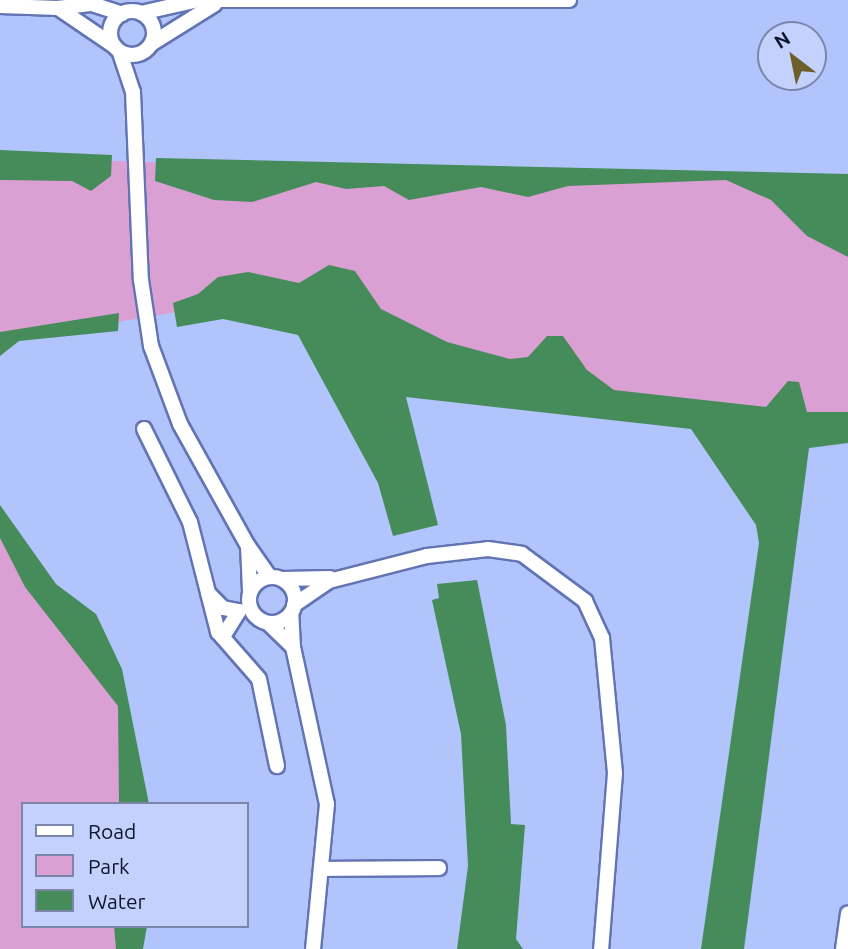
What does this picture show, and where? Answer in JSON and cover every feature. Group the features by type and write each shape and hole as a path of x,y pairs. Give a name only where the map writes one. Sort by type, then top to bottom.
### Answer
{"street":[{"path":"7,4 58,8 92,4 122,14 141,13 178,2 569,0"},
{"path":"58,8 118,50 148,47 187,16 220,2"},
{"path":"133,92 148,47 152,23 141,13"},
{"path":"122,14 111,29 133,92 141,280 151,346 180,424 248,547 276,578 292,609 293,647 326,792 322,869 313,949"},
{"path":"144,429 190,522 207,593 223,637 259,678 277,766"},
{"path":"223,637 245,611 250,591 248,547"},
{"path":"250,591 276,578 348,576 488,549 522,554 585,601 602,638 615,773 601,949"},
{"path":"268,623 348,576"},
{"path":"207,593 223,608 245,611 268,623 293,647"},
{"path":"322,869 439,868"},
{"path":"843,949 848,913"}],"green space":[{"path":"0,158 848,180 848,431 425,383 253,299 0,342"},
{"path":"0,523 126,707 135,802 21,802 21,928 131,928 131,949 0,949"}],"water":[{"path":"0,150 112,155 111,176 91,191 72,181 0,180"},
{"path":"156,158 848,174 848,257 807,236 771,200 726,180 568,186 528,197 481,187 409,200 384,186 346,189 316,182 252,202 214,200 155,181"},
{"path":"329,265 355,271 381,309 447,342 510,359 528,357 547,336 563,336 587,370 614,390 766,407 788,381 799,382 807,412 848,412 848,443 809,448 744,949 701,949 759,543 756,525 691,429 406,397 438,525 393,536 378,483 298,335 223,319 177,327 173,303 198,294 218,277 248,272 299,283"},
{"path":"119,313 118,331 19,341 0,356 0,332"},
{"path":"0,505 56,584 96,614 122,669 149,802 119,802 118,706 25,587 0,538"},
{"path":"477,580 506,725 511,824 525,825 516,939 523,949 457,949 468,866 461,734 432,600 439,598 437,584"},
{"path":"114,928 147,928 143,949 116,949"}]}
